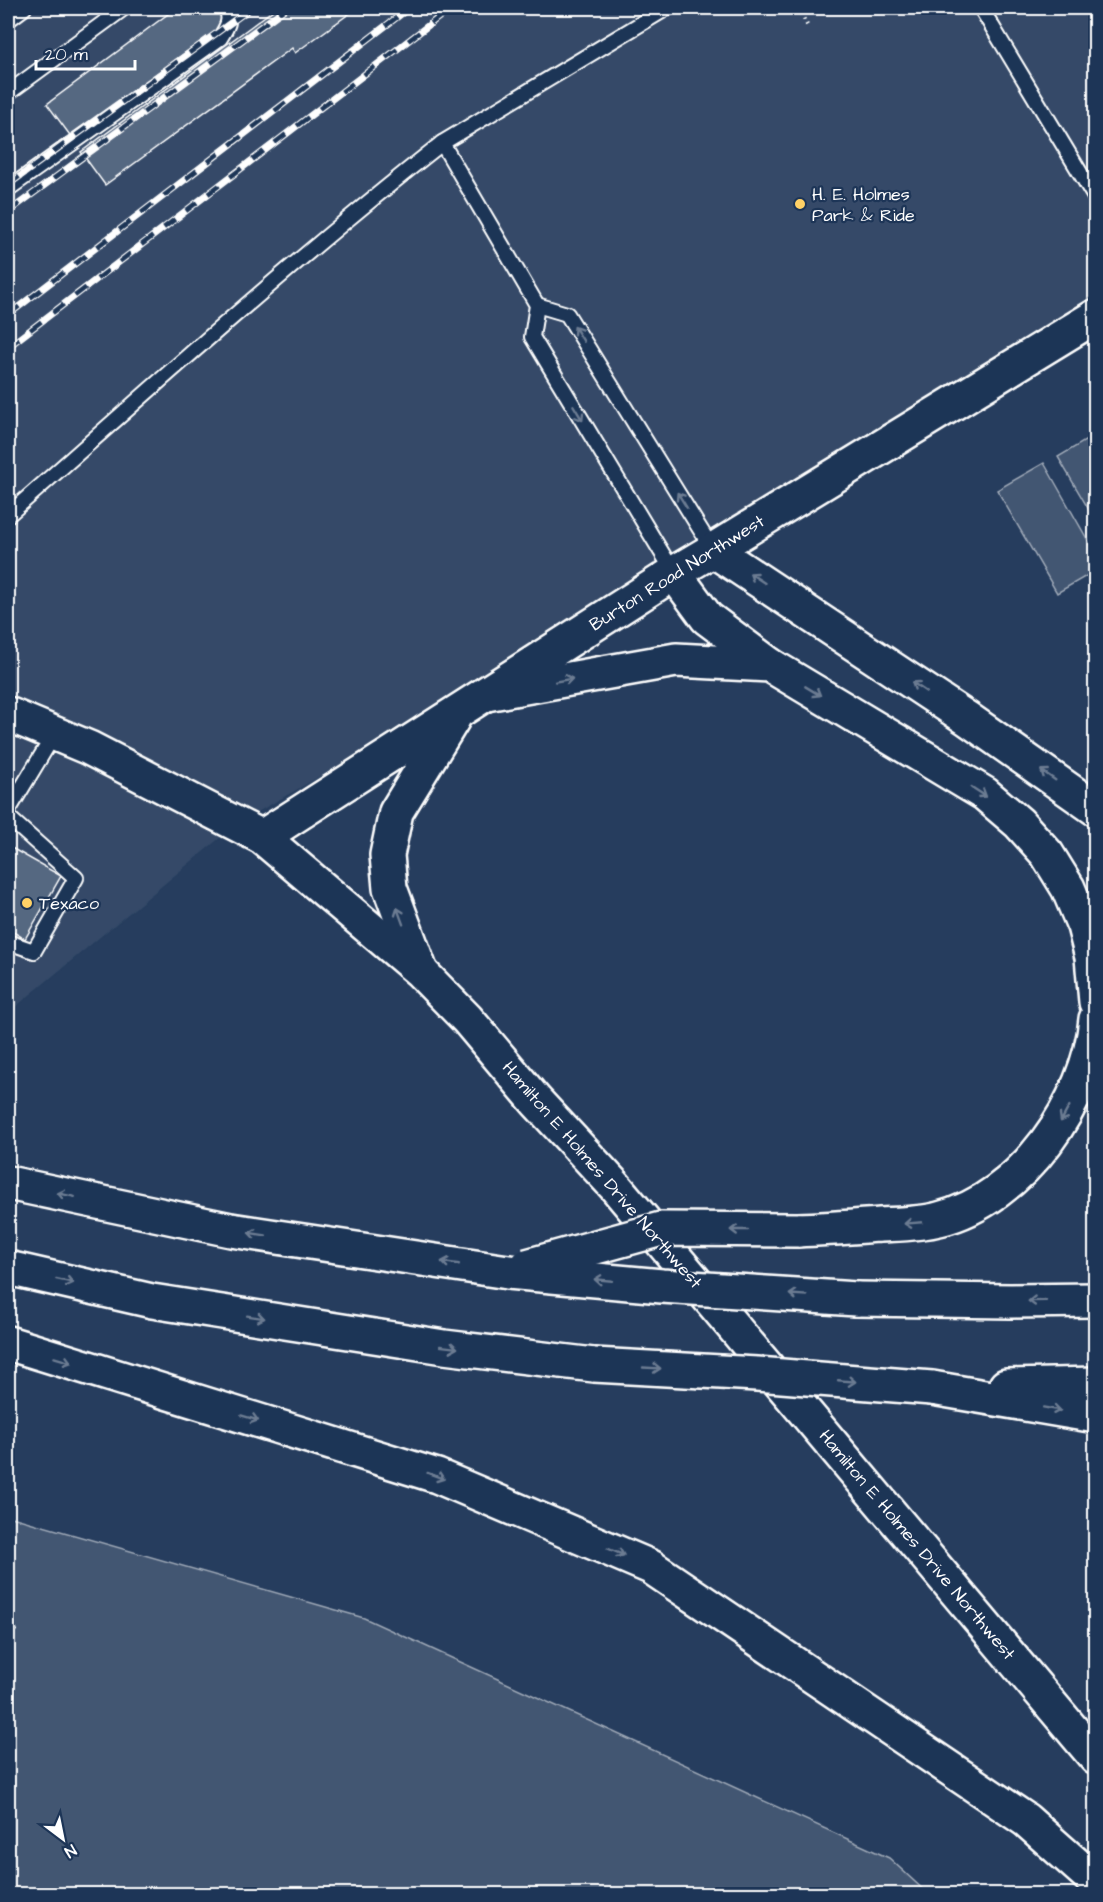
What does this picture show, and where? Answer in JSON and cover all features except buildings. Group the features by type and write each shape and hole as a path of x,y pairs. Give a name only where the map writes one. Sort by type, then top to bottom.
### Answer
{"main road":[{"name":"Burton Road Northwest","path":"262,837 674,573 1095,316"},
{"path":"713,550 968,719 1095,809"},
{"path":"674,573 707,618 770,665 985,795 1019,823 1047,854 1072,898 1084,926 1092,957 1095,1002"},
{"path":"486,694 676,660 770,665"},
{"path":"420,971 390,888 387,855 396,812 457,712"},
{"name":"Hamilton E Holmes Drive Northwest","path":"8,714 89,747 262,837 420,971 467,1019 536,1101 614,1185 1095,1758"},
{"path":"508,1272 661,1229 798,1230 918,1223 940,1219 981,1202 1032,1159 1064,1116 1087,1064 1094,1035 1095,1019"},
{"path":"8,1183 231,1230 508,1272 662,1286 856,1299 1095,1300"},
{"path":"8,1268 152,1301 444,1347 594,1365 757,1374 932,1388 1095,1416"},
{"path":"8,1343 437,1476 651,1567 1026,1820 1095,1882"},
{"path":"932,1388 1095,1384"}],"lane":[{"path":"8,20 24,8"},
{"path":"8,93 124,8"},
{"path":"8,189 220,38 228,27 228,11 225,8"},
{"path":"8,514 211,337 442,143 667,8"},
{"path":"981,8 1095,199"},
{"path":"442,143 537,305 532,337 674,573"},
{"path":"537,305 567,314 713,550"},
{"path":"8,811 55,733"},
{"path":"8,817 76,878 34,951 8,942"}],"path":[{"path":"798,8 809,29"}],"shaded area":[{"path":"8,8 1095,8 1095,328 623,604 238,823 8,1013"},
{"path":"1095,435 1095,520 1058,457"},
{"path":"1044,463 1095,553 1095,571 1057,593 997,490"},
{"path":"8,1516 364,1618 889,1858 928,1894 8,1894"}],"railway":[{"path":"8,185 251,8"},
{"path":"8,212 286,8"},
{"path":"8,315 409,8"},
{"path":"8,347 451,8"}],"place":[{"name":"H. E. Holmes Park & Ride","path":"800,204"},
{"name":"Texaco","path":"27,903"}]}
